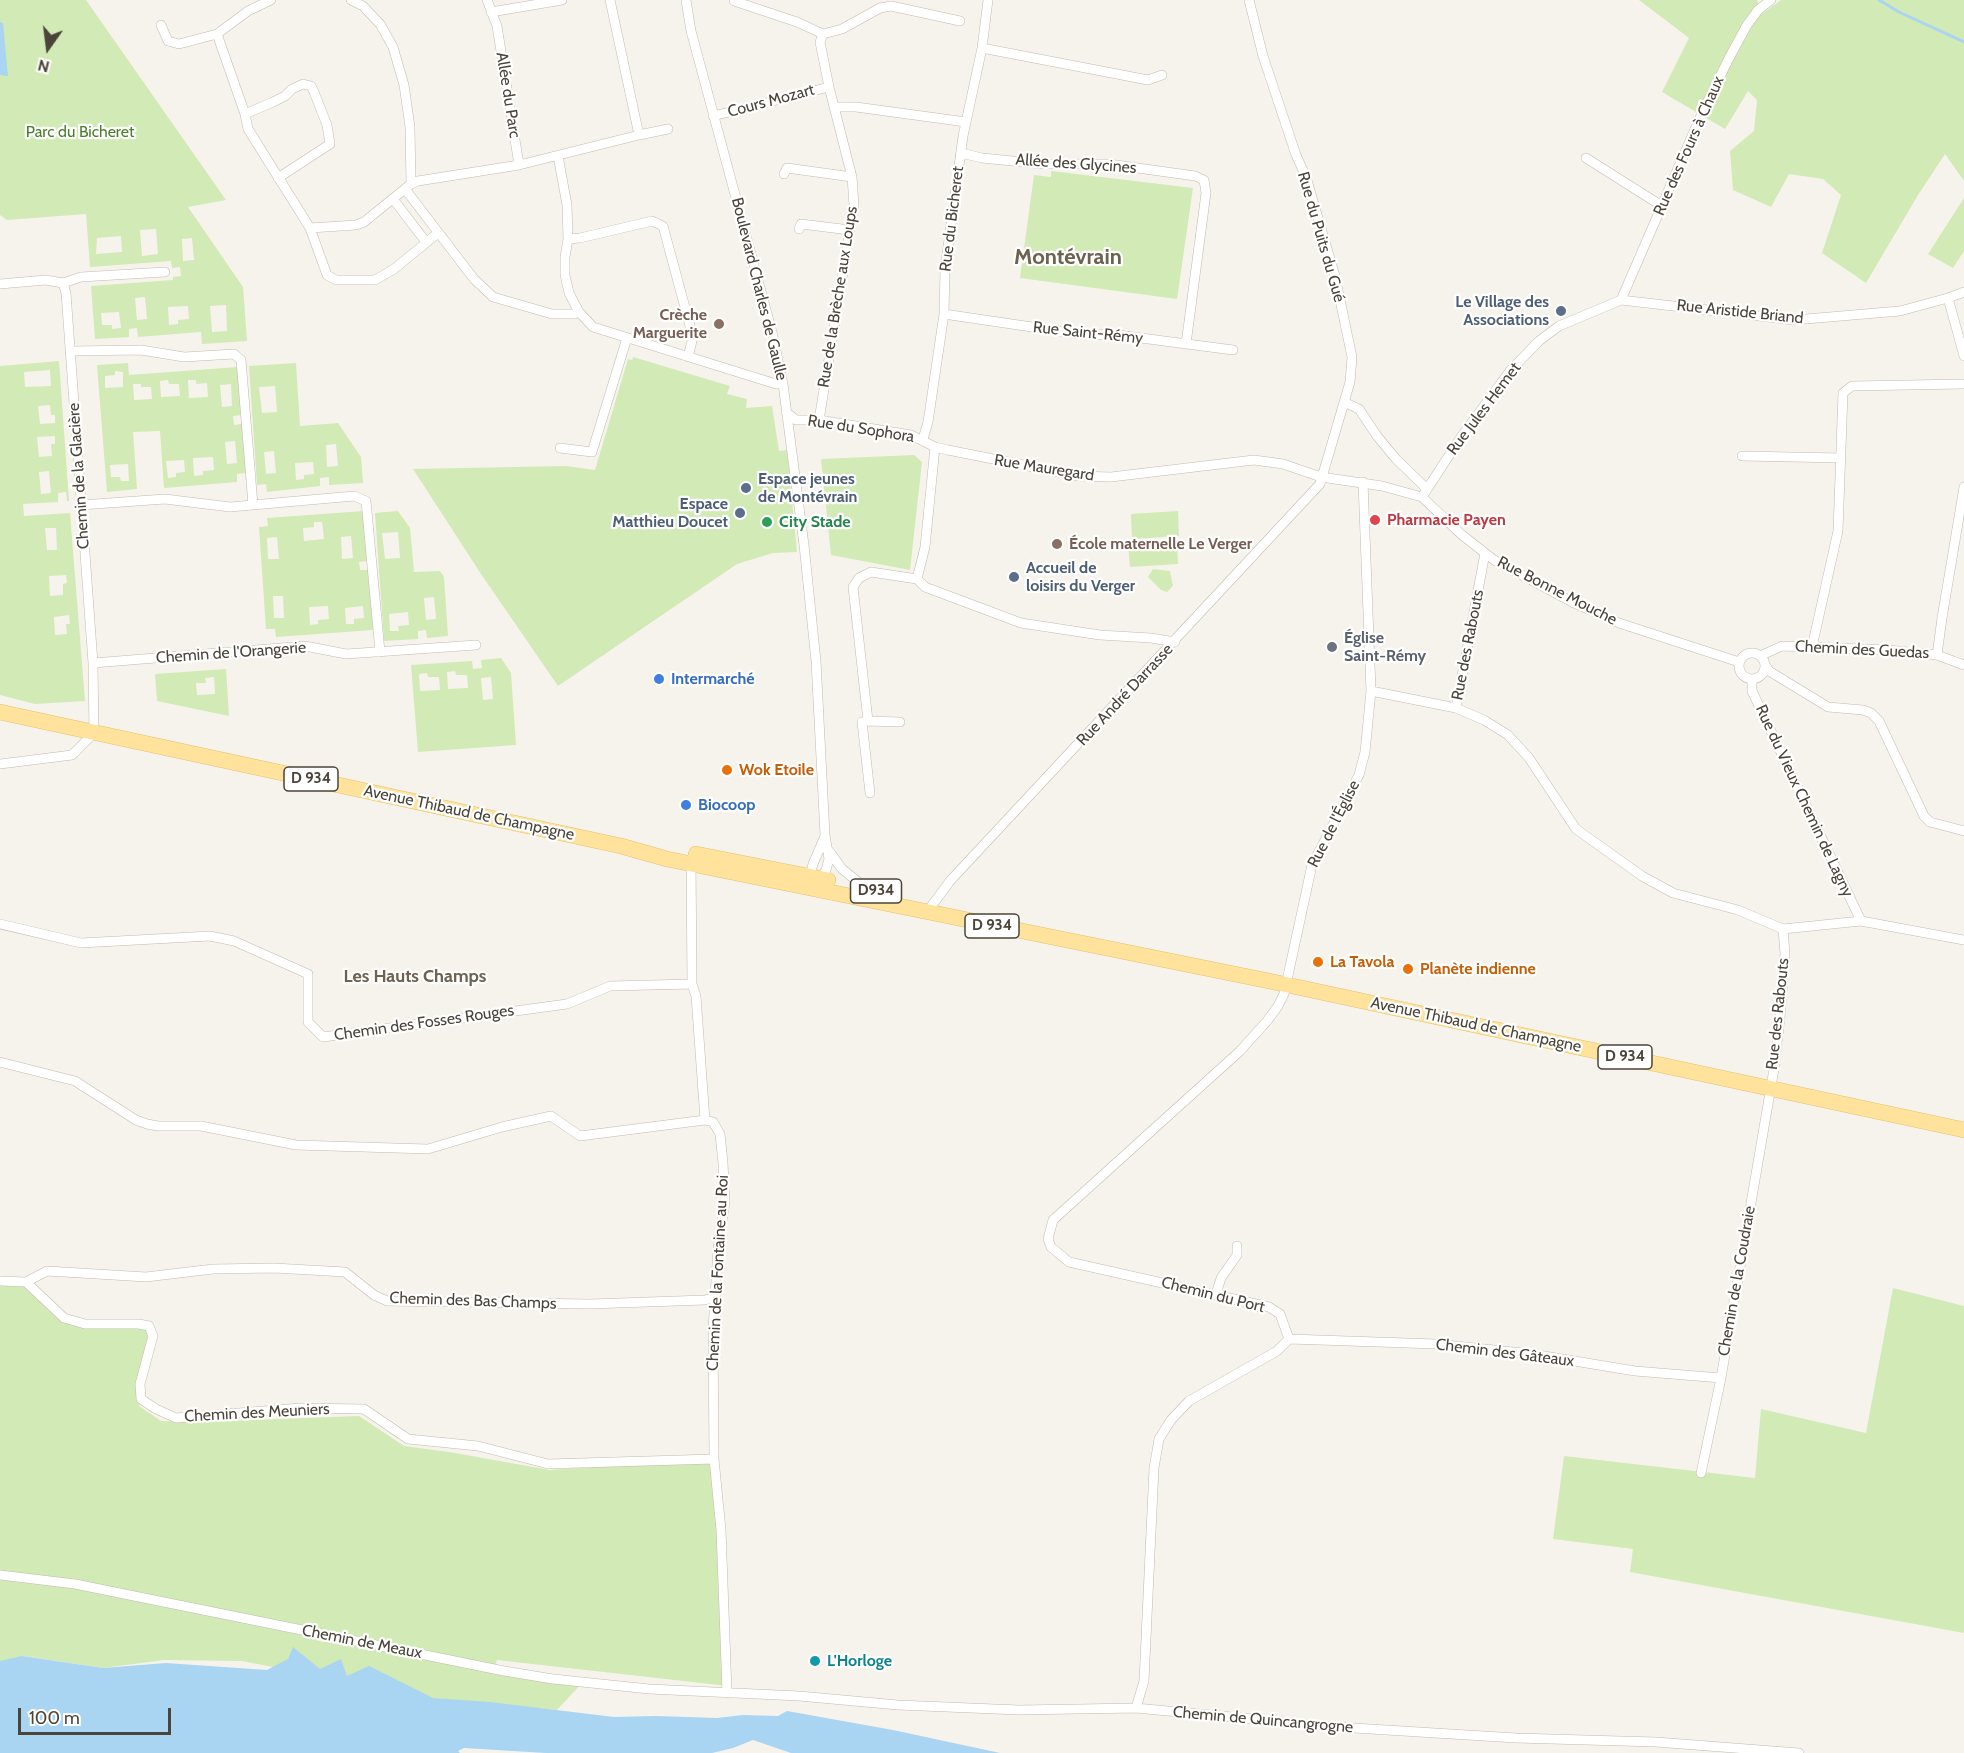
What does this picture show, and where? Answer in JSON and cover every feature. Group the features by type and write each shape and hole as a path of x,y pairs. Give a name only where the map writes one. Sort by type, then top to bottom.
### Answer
{"main road":[{"name":"Avenue Thibaud de Champagne","path":"0,712 621,846 667,859 691,858 867,889 930,908"},
{"name":"Avenue Thibaud de Champagne","path":"815,881 1058,938 1964,1130"}],"street":[{"path":"161,26 168,41 179,44 217,34 248,11 271,0"},
{"path":"351,0 365,3 393,47 404,85 410,127 408,187 438,232 474,279 493,297 552,314 579,312"},
{"name":"Allée du Parc","path":"487,0 496,11 519,165"},
{"path":"496,11 562,0"},
{"path":"610,0 639,135"},
{"name":"Boulevard Charles de Gaulle","path":"687,0 691,31 772,332 783,384 804,544 816,661 825,835 829,859 826,870 815,881"},
{"name":"Rue du Bicheret","path":"923,439 928,422 944,314 945,269 961,153 982,48 988,0"},
{"name":"Rue du Puits du Gué","path":"1249,0 1263,56 1296,155 1306,177 1335,276 1352,357 1352,375 1321,477"},
{"name":"Rue des Fours à Chaux","path":"1621,300 1699,120 1728,60 1747,25 1758,10 1771,0"},
{"path":"734,1 797,21 823,34 842,28 880,8 891,6 960,21"},
{"path":"217,34 245,114 248,129 310,228 327,275 336,280 375,280 394,269 438,232"},
{"name":"Rue de la Brèche aux Loups","path":"819,420 854,205 852,177 820,42 823,34"},
{"path":"982,48 1148,80 1162,75"},
{"path":"245,114 285,96 292,89 303,84 310,86 314,92 327,125 330,144 278,178"},
{"name":"Cours Mozart","path":"713,116 829,87"},
{"path":"834,107 856,107 966,122"},
{"path":"310,228 356,225 364,222 418,181 519,165 668,129"},
{"name":"Allée des Glycines","path":"961,153 982,158 1043,164 1109,164 1195,176 1204,180 1206,193 1186,344"},
{"path":"558,156 567,205 568,238 565,275 569,292 579,312 593,327 776,384 783,384"},
{"path":"1586,158 1662,206"},
{"path":"784,174 787,168 852,177"},
{"path":"393,200 426,242"},
{"path":"568,238 580,238 652,221 663,226 693,337 688,357"},
{"path":"799,229 801,224 850,230"},
{"path":"0,284 46,280 63,283 81,277 165,272"},
{"name":"Chemin de la Glacière","path":"63,283 66,293 93,663 94,732"},
{"name":"Rue Aristide Briand","path":"1621,300 1794,320 1900,311 1964,292"},
{"path":"1948,298 1964,356"},
{"name":"Rue Jules Hemet","path":"1424,492 1510,371 1539,341 1558,326 1621,300"},
{"name":"Rue Saint-Rémy","path":"944,314 1079,334 1118,335 1233,350"},
{"path":"560,448 592,452 627,338"},
{"path":"70,351 141,350 184,357 234,354 241,360 254,505"},
{"path":"1812,647 1838,531 1843,393 1852,386 1964,384"},
{"name":"Rue Bonne Mouche","path":"1344,402 1359,409 1377,436 1424,492 1462,535 1485,553 1529,580 1610,620 1736,661 1739,664"},
{"name":"Rue du Sophora","path":"786,412 796,420 819,420 911,435 935,447"},
{"path":"917,579 925,547 935,447"},
{"name":"Rue Mauregard","path":"935,447 974,457 1078,476 1111,477 1254,460 1283,464 1321,477"},
{"path":"1742,456 1841,458"},
{"path":"1321,477 1424,492"},
{"name":"Rue André Darrasse","path":"930,908 950,881 1320,484 1321,477"},
{"name":"Rue de l'Église","path":"1287,985 1312,865 1359,775 1365,752 1371,692 1363,482"},
{"path":"1937,655 1964,487"},
{"path":"81,505 165,499 230,507 354,496 366,501 380,652"},
{"name":"Rue des Rabouts","path":"1485,553 1456,708 1484,720 1508,735 1529,758 1576,829 1642,876 1673,892 1738,910 1783,929 1785,954 1780,1018 1770,1088"},
{"path":"868,721 853,587 859,578 871,572 917,579 925,587 1021,623 1090,634 1175,642"},
{"name":"Chemin de l'Orangerie","path":"93,663 305,646 346,654 476,645"},
{"name":"Chemin des Guedas","path":"1760,656 1782,646 1917,651 1964,664"},
{"path":"1766,666 1760,677 1752,680 1744,676 1739,668 1739,664 1747,654 1760,656 1766,666 1776,675 1828,707 1863,710 1871,713 1879,721 1924,816 1930,822 1964,831"},
{"name":"Rue du Vieux Chemin de Lagny","path":"1752,680 1752,691 1861,921"},
{"path":"1371,692 1456,708"},
{"path":"870,793 862,722 900,722"},
{"path":"0,764 72,755 94,732"},
{"name":"Boulevard Charles de Gaulle","path":"815,881 813,864 825,835"},
{"name":"Boulevard Charles de Gaulle","path":"828,849 842,869 867,889"},
{"path":"0,1062 75,1081 136,1120 147,1124 201,1126 296,1145 428,1149 502,1127 551,1116 580,1136 705,1120 696,996 692,984 691,858"},
{"path":"1783,929 1861,921 1964,940"},
{"name":"Chemin des Fosses Rouges","path":"0,924 81,943 210,936 234,941 308,974 308,1022 322,1036 567,1004 610,986 692,984"},
{"name":"Chemin du Port","path":"1287,985 1278,1006 1240,1051 1053,1220 1048,1239 1056,1252 1070,1262 1269,1307 1280,1314 1289,1339"},
{"name":"Chemin de la Coudraie","path":"1701,1473 1721,1378 1770,1088"},
{"name":"Chemin de la Fontaine au Roi","path":"705,1120 713,1122 720,1134 725,1202 718,1248 713,1329 714,1459 721,1530 727,1692"},
{"path":"1216,1294 1221,1278 1237,1255 1237,1246"},
{"name":"Chemin des Bas Champs","path":"26,1282 47,1271 146,1277 213,1269 274,1268 345,1272 374,1295 387,1300 590,1304 705,1300 716,1297"},
{"path":"0,1281 26,1282"},
{"name":"Chemin des Meuniers","path":"26,1282 64,1318 85,1324 149,1326 153,1336 140,1384 141,1399 156,1409 177,1418 301,1408 364,1409 408,1439 478,1446 548,1464 714,1459"},
{"path":"1136,1708 1144,1681 1154,1468 1159,1439 1171,1420 1189,1401 1277,1351 1289,1339"},
{"name":"Chemin des Gâteaux","path":"1289,1339 1436,1344 1533,1354 1635,1371 1721,1378"},
{"name":"Chemin de Meaux","path":"0,1575 75,1584 553,1679 649,1689 727,1692"},
{"name":"Chemin de Quincangrogne","path":"727,1692 942,1707 1019,1710 1136,1708 1338,1727 1516,1738 1656,1742 1799,1753"}],"green space":[{"name":"Parc du Bicheret","path":"0,0 86,0 226,200 188,207 243,287 247,341 202,344 201,332 138,337 137,328 129,329 129,337 95,339 91,286 173,280 173,277 181,276 180,267 172,268 171,261 90,267 86,214 7,220 0,215","holes":["156,229 158,254 142,256 140,230","121,236 122,252 96,254 97,238","192,238 194,260 183,261 182,239","145,297 147,319 137,320 135,298","226,305 227,331 212,332 210,306","188,306 189,319 178,320 178,324 169,325 168,307","119,312 121,328 112,329 112,325 102,325 101,313"]},
{"path":"1639,0 1757,0 1762,14 1781,0 1964,0 1964,181 1945,154 1866,283 1822,253 1841,195 1823,179 1789,174 1771,207 1733,190 1730,151 1754,131 1757,100 1748,91 1725,129 1662,92 1689,38"},
{"path":"1051,171 1193,188 1177,299 1020,278 1034,175 1051,177"},
{"path":"1964,198 1964,251 1953,268 1928,254"},
{"path":"633,357 730,386 727,394 747,399 746,408 772,406 779,451 787,450 797,552 773,553 737,564 558,686 413,469 566,466 595,470 628,359 632,360"},
{"path":"59,361 69,501 67,501 66,492 58,493 58,502 23,504 24,516 70,513 85,701 35,704 0,695 0,366","holes":["50,370 51,386 25,387 24,372","50,405 51,415 55,415 55,423 40,424 38,406","55,436 55,444 51,444 52,456 39,457 37,437","49,471 51,493 41,494 39,472","45,528 56,528 57,550 47,550","66,575 67,583 63,584 63,595 50,596 49,576","69,615 70,624 66,624 67,634 55,635 54,617"]},
{"path":"128,363 129,375 238,367 241,415 233,416 234,425 242,424 246,473 237,474 237,482 164,488 160,431 133,432 137,489 107,492 97,365","holes":["115,371 123,372 123,387 105,388 105,376 115,375","168,380 169,384 179,384 180,396 161,397 160,381","188,380 196,380 196,384 207,383 208,397 189,398","133,384 151,387 152,399 134,400","231,384 232,406 222,407 220,385","235,441 237,463 227,464 225,442","213,457 214,470 203,471 203,475 194,476 193,458","184,460 185,472 176,473 176,477 168,478 166,461","128,464 129,481 121,481 120,477 111,477 110,465"]},
{"path":"296,363 300,426 338,423 361,457 363,483 329,485 329,477 320,478 320,486 267,492 266,484 257,485 249,366","holes":["275,386 277,412 262,413 259,387","336,444 338,466 327,467 326,445","274,451 276,473 266,474 264,452","313,462 314,474 304,475 304,479 296,480 295,463"]},
{"path":"914,455 922,462 910,570 831,555 821,459"},
{"path":"364,511 367,561 359,562 360,570 368,570 373,630 276,637 275,629 266,629 259,527 268,526 267,518","holes":["314,522 322,522 324,539 304,541 303,528 314,527","351,536 353,558 342,559 341,537","277,537 279,559 268,559 267,538","273,596 283,596 284,618 274,618","328,606 329,619 318,620 318,624 310,625 309,607","363,606 364,618 354,619 354,624 346,624 345,608"]},
{"path":"398,511 410,528 414,572 440,571 444,577 448,636 427,638 426,630 418,631 418,639 384,641 375,513","holes":["398,532 400,558 385,559 382,533","434,597 436,619 426,620 424,598","408,612 409,625 398,626 399,631 390,631 389,614"]},
{"path":"1178,511 1179,536 1132,539 1131,514"},
{"path":"1177,542 1178,564 1130,567 1128,544"},
{"path":"1153,569 1170,571 1173,586 1167,592 1161,590 1148,577"},
{"path":"501,658 511,673 516,745 418,752 411,665 472,661 473,669 482,668 481,660","holes":["455,671 456,675 467,675 468,688 448,689 447,672","427,673 428,677 439,677 440,690 420,691 419,674","491,677 493,699 483,700 481,678"]},
{"path":"226,669 229,716 157,701 155,674","holes":["214,677 215,694 197,695 196,683 206,683 205,678"]},
{"path":"0,1280 26,1282 64,1318 149,1326 139,1406 161,1421 197,1422 359,1416 404,1446 550,1470 714,1459 728,1686 497,1660 495,1666 583,1682 557,1710 433,1698 242,1661 164,1660 103,1668 23,1656 0,1664"},
{"path":"1893,1288 1964,1306 1964,1633 1630,1572 1633,1549 1553,1539 1564,1456 1755,1478 1761,1409 1866,1433"}],"water":[{"path":"0,22 3,23 8,76 0,75"},
{"path":"293,1647 320,1669 341,1659 347,1676 369,1666 433,1698 490,1702 614,1717 778,1716 787,1711 893,1730 1000,1753 791,1753 753,1740 712,1753 546,1753 464,1748 458,1751 460,1753 0,1753 0,1661 22,1656 103,1668 166,1663 267,1670 288,1659"}],"waterway":[{"path":"1879,0 1899,12 1964,42"}],"place":[{"name":"Le Village des Associations","path":"1561,311"},
{"name":"Crèche Marguerite","path":"719,324"},
{"name":"Espace jeunes de Montévrain","path":"746,488"},
{"name":"Espace Matthieu Doucet","path":"740,513"},
{"name":"Pharmacie Payen","path":"1375,520"},
{"name":"City Stade","path":"767,522"},
{"name":"École maternelle Le Verger","path":"1057,544"},
{"name":"Accueil de loisirs du Verger","path":"1014,577"},
{"name":"Église Saint-Rémy","path":"1332,647"},
{"name":"Intermarché","path":"659,679"},
{"name":"Wok Etoile","path":"727,770"},
{"name":"Biocoop","path":"686,805"},
{"name":"La Tavola","path":"1318,962"},
{"name":"Planète indienne","path":"1408,969"},
{"name":"L'Horloge","path":"815,1661"}],"district":[{"name":"Montévrain","path":"1068,258"},
{"name":"Les Hauts Champs","path":"415,977"}]}
